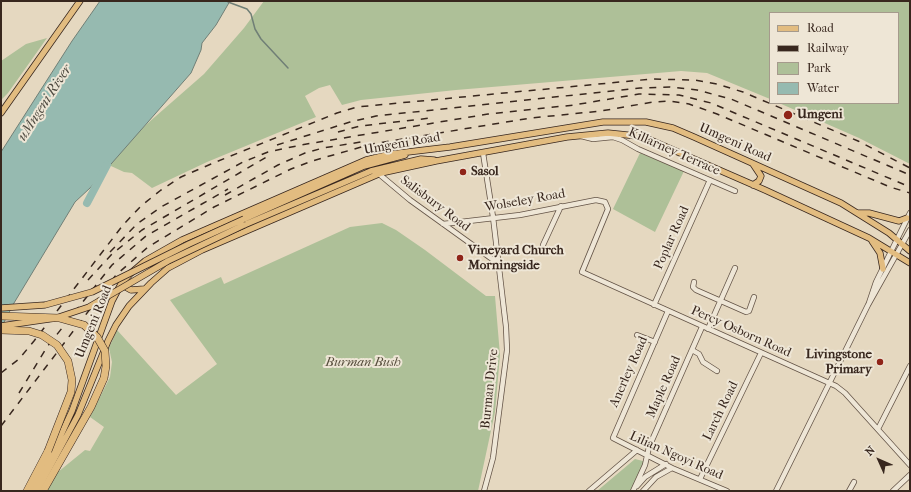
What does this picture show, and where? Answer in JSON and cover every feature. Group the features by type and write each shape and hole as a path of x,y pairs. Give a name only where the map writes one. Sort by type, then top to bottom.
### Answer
{"highway":[{"path":"1,316 59,318 80,323 92,331 103,348 106,366 102,386 43,491"},
{"path":"1,330 29,331 42,335 57,345 68,361 72,380 71,392 48,451 27,491"}],"main road":[{"path":"1,112 80,1"},
{"name":"Umgeni Road","path":"31,491 72,411 108,311 122,284 145,261 162,250 298,188 366,160 391,154 603,122 635,121 673,128 808,188 858,213 897,240 910,251"},
{"name":"Umgeni Road","path":"38,491 78,415 116,325 144,289 168,268 193,254 379,174 436,161 580,136 623,134 648,139 753,185 869,238 895,252 910,263"},
{"path":"1,326 56,318 85,308 114,294 187,251 244,222 364,166 425,150"},
{"path":"1,308 45,305 92,292 189,244 371,170 421,159 436,161"},
{"path":"753,164 761,176 753,185"},
{"path":"858,213 869,213 899,221 909,216"},
{"path":"869,238 880,253 883,269"},
{"path":"122,284 131,290 144,289"}],"street":[{"name":"Killarney Terrace","path":"580,136 593,139 617,138 735,191"},
{"name":"Burman Drive","path":"483,153 493,218 506,327 506,356 493,458 484,491"},
{"name":"Salisbury Road","path":"379,174 410,200 499,264"},
{"name":"Poplar Road","path":"654,305 710,180"},
{"name":"Wolseley Road","path":"443,224 520,215 596,200 606,202 608,206 606,216 582,272"},
{"path":"543,245 560,206"},
{"path":"776,491 895,252 897,240 909,216"},
{"path":"868,305 869,298 883,269 902,244 910,230"},
{"path":"708,329 735,268"},
{"name":"Percy Osborn Road","path":"582,272 841,389 910,465"},
{"path":"694,282 694,288 746,312 749,310 754,297"},
{"name":"Anerley Road","path":"616,441 613,435 668,311"},
{"name":"Maple Road","path":"634,491 645,465 646,455 702,327"},
{"path":"638,335 655,342"},
{"path":"692,350 699,354 703,362 717,372"},
{"name":"Larch Road","path":"700,479 761,353"},
{"path":"878,429 910,366"},
{"name":"Lilian Ngoyi Road","path":"616,441 672,468 727,491"},
{"path":"589,491 637,450"},
{"path":"634,491 645,477 666,464"},
{"path":"634,491 638,489 642,491 656,477 672,468"},
{"path":"894,491 910,475"},
{"path":"849,491 854,482"}],"green space":[{"path":"264,1 910,1 910,164 859,138 781,104 899,104 899,12 769,12 769,99 707,73 681,71 456,90 361,100 342,105 330,85 319,88 305,96 316,117 207,162 152,188 132,173 124,172 111,166 110,163 124,144 204,74 244,28"},
{"path":"47,38 8,93 1,100 1,61 26,44"},
{"path":"640,153 684,171 655,232 613,209"},
{"name":"Burman Bush","path":"382,223 396,230 425,250 486,296 495,296 500,355 495,412 478,491 47,491 58,472 85,450 90,451 104,427 90,417 110,377 112,362 109,348 117,330 176,395 217,364 170,300 221,277 224,284 350,227"},
{"path":"635,459 643,461 644,465 630,491 597,491"}],"water":[{"name":"uMngeni River","path":"100,1 230,1 216,25 202,43 201,50 191,73 90,188 75,202 14,303 1,328 1,152 72,41"}],"waterway":[{"path":"228,2 247,9 251,14 255,29 261,39 288,68"},
{"path":"87,203 107,165"}],"railway":[{"path":"1,373 19,359 34,341 123,225 141,206 161,190 181,177 337,113 357,107 652,79 694,80 717,84 743,92 769,103"},
{"path":"277,145 350,122 376,116 640,88 670,87 697,90 731,99 910,175"},
{"path":"110,252 137,224 161,207 243,162 268,152 301,145 488,114 574,105 639,94 679,95 711,103 910,187"},
{"path":"1,426 116,275 148,247 214,207 291,169 312,161 372,144 531,118 601,111 653,102 669,101 689,104 717,114 890,187 910,193"},
{"path":"771,104 858,141 910,168"},
{"path":"338,132 360,126 431,118"},
{"path":"225,195 278,165 305,153 323,148 361,142"},
{"path":"88,280 112,254 142,230 270,155"},
{"path":"19,393 47,347 112,265 146,236 228,189"}],"place":[{"name":"Umgeni","path":"788,115"},
{"name":"Sasol","path":"463,172"},
{"name":"Vineyard Church Morningside","path":"460,258"},
{"name":"Livingstone Primary","path":"880,362"}]}
